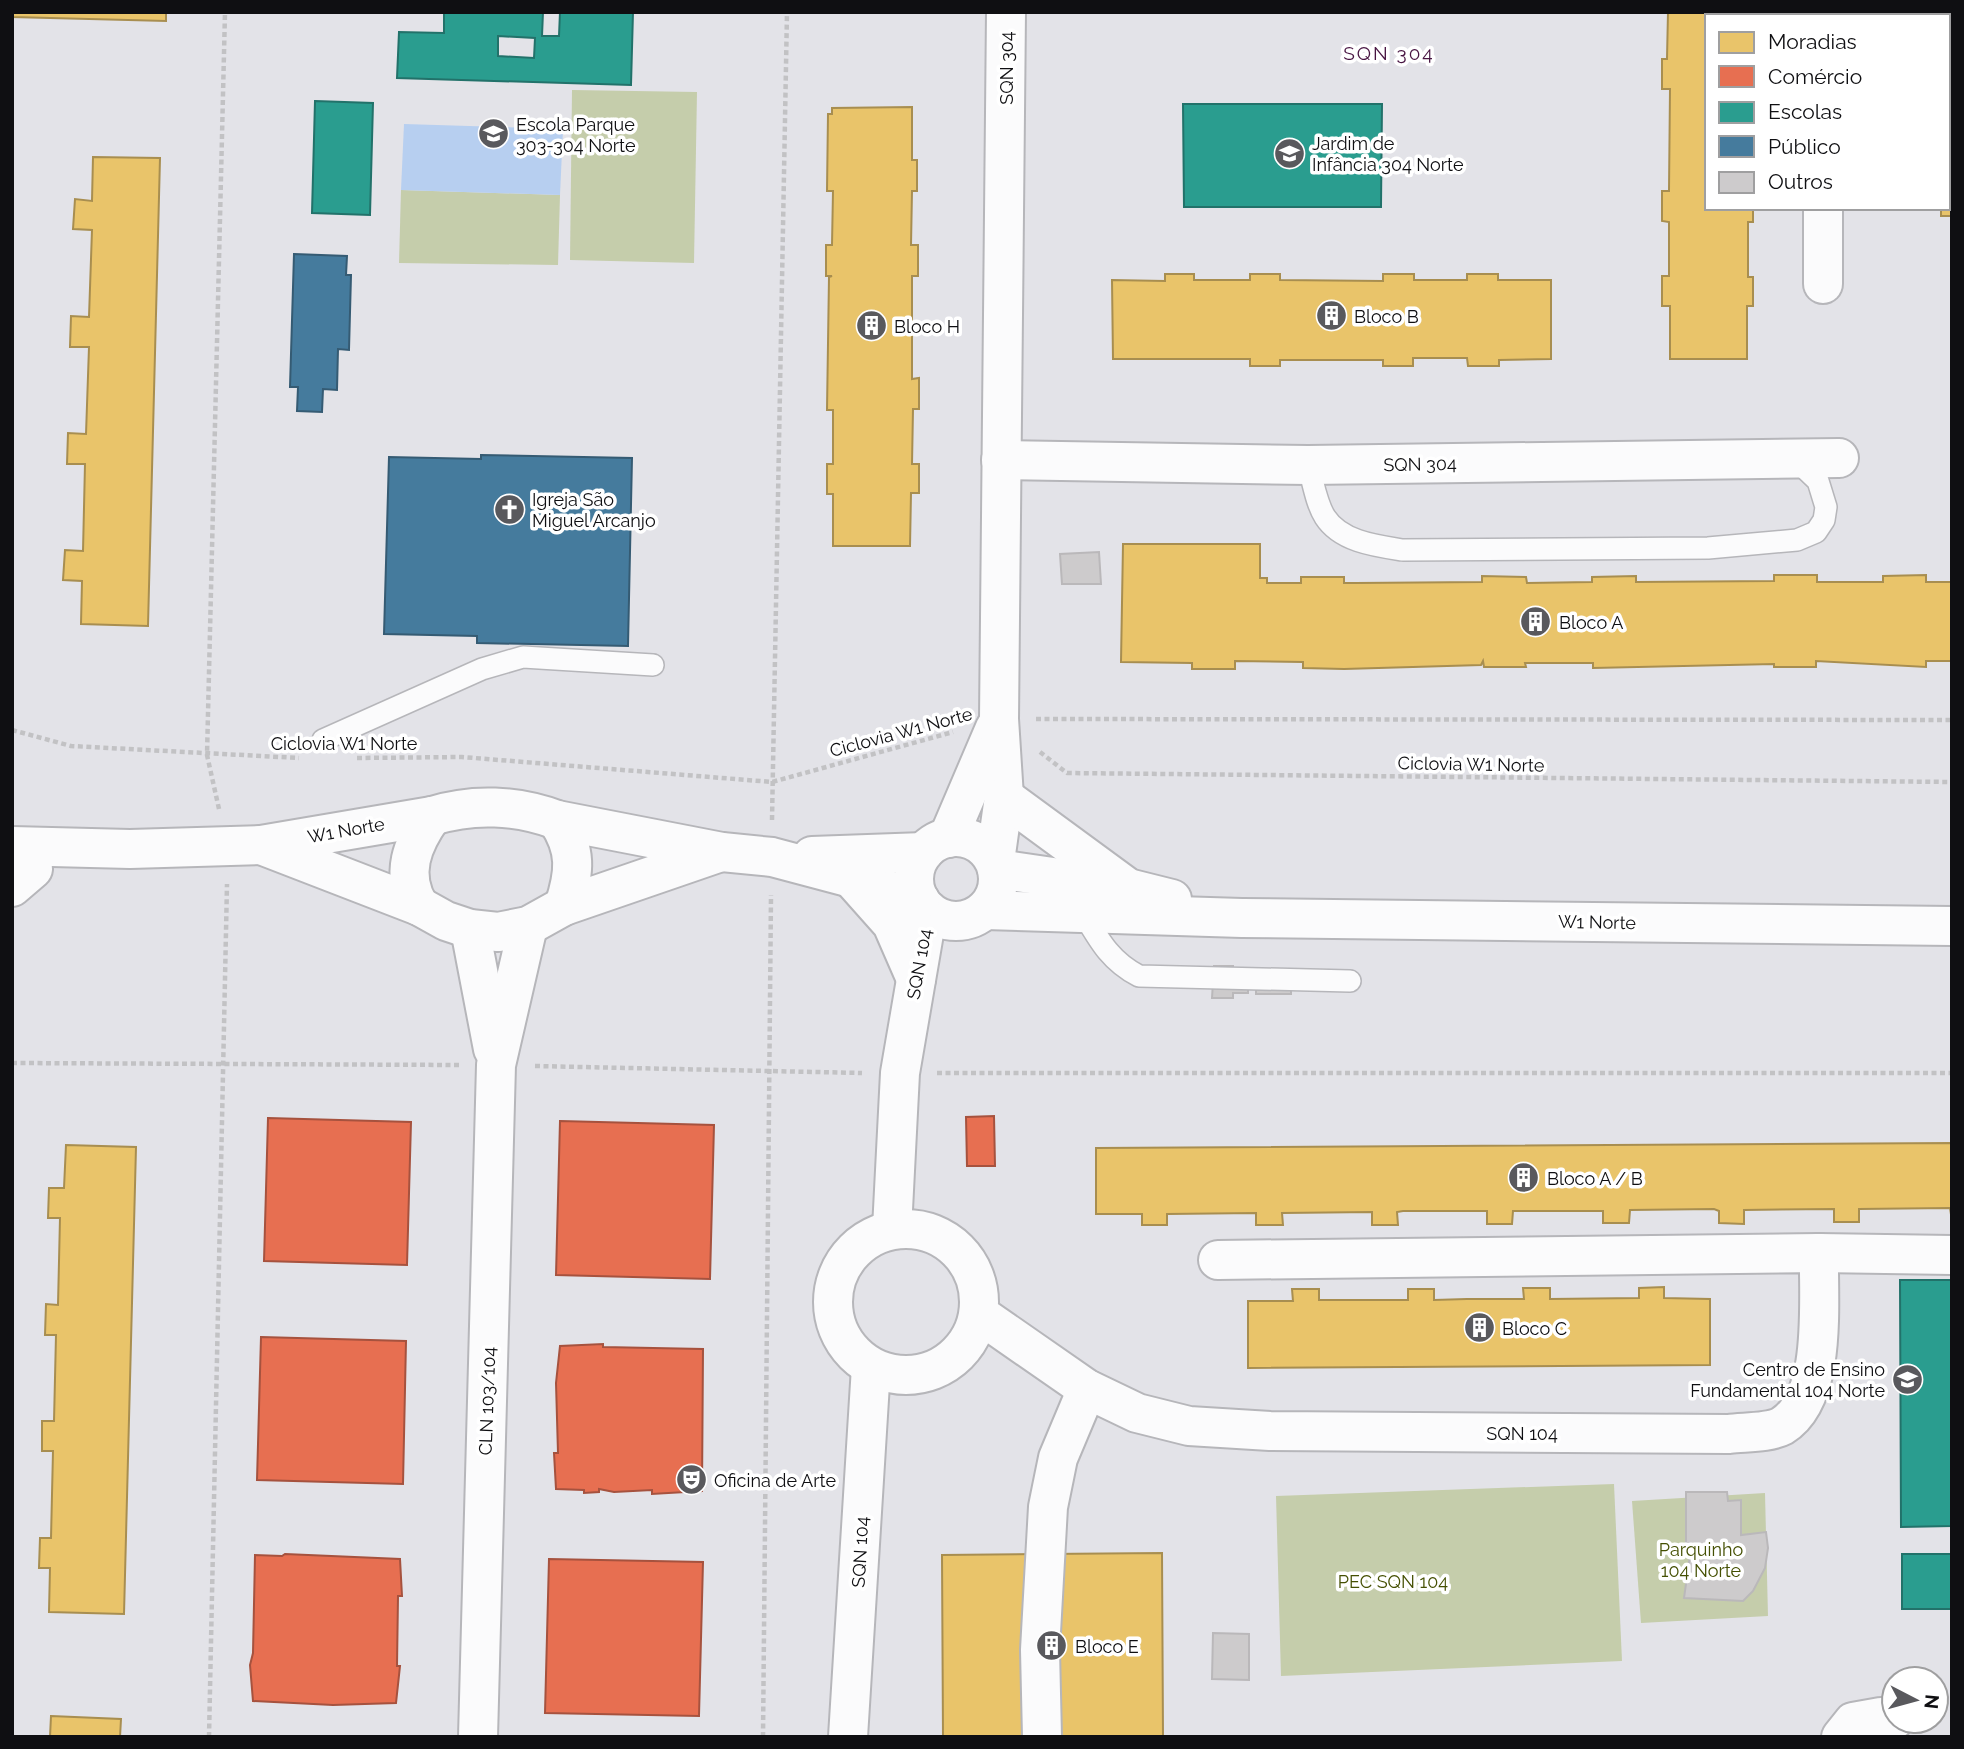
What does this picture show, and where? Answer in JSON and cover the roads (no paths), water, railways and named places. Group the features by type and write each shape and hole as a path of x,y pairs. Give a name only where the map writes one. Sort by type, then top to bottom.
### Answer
{"street":[{"name":"SQN 304","path":"996,865 1004,797 999,719 1006,12"},
{"path":"1823,210 1823,284"},
{"name":"SQN 304","path":"1001,460 1308,466 1839,458"},
{"name":"SQN 304","path":"936,845 999,719"},
{"path":"1004,797 1128,888"},
{"path":"474,807 538,813 557,820 573,850 574,869 564,906 528,926 498,932 470,929 446,921 419,906 410,889 409,874 419,834 432,816 474,807"},
{"name":"W1 Norte","path":"17,869 130,849 261,845 432,816"},
{"name":"W1 Norte","path":"557,820 722,852 772,858 850,878 946,910 1242,918 1952,926"},
{"path":"976,842 996,865 997,888 946,910 915,876 936,845 976,842"},
{"name":"W1 Norte","path":"261,845 419,906"},
{"name":"W1 Norte","path":"772,858 936,845"},
{"name":"W1 Norte","path":"564,906 722,852"},
{"name":"W1 Norte","path":"996,865 1128,888 1242,918"},
{"path":"850,878 892,924 916,979"},
{"name":"SQN 104","path":"892,1229 900,1073 916,979 946,910"},
{"name":"SQN 104","path":"910,1018 946,910"},
{"name":"CLN 103/104","path":"478,1737 496,1065 528,926"},
{"name":"CLN 103/104","path":"470,929 496,1065"},
{"path":"906,1227 923,1230 944,1238 961,1252 973,1270 979,1292 979,1314 972,1336 958,1355 939,1368 916,1376 893,1375 871,1367 853,1353 839,1333 833,1310 835,1286 843,1264 858,1246 892,1229 906,1227"},
{"name":"SQN 104","path":"979,1314 1087,1389 1137,1413 1189,1426 1270,1431 1729,1434 1781,1426 1804,1403 1814,1374 1819,1254"},
{"path":"1218,1260 1952,1255"},
{"name":"SQN 104","path":"848,1737 871,1367"},
{"path":"1042,1737 1040,1650 1048,1507 1058,1458 1087,1389"},
{"path":"1841,1737 1853,1721 1880,1717"}],"lane":[{"path":"1308,466 1325,518 1343,534 1368,544 1403,550 1708,548 1797,540 1816,532 1824,520 1824,495 1818,481 1794,458"},
{"path":"323,740 482,669 523,657 653,665"},
{"path":"1083,913 1107,953 1122,967 1139,976 1350,981"}],"water":[{"path":"404,124 563,129 560,195 401,190"}],"place":[{"name":"Escola Parque 303-304 Norte","path":"493,134"},
{"name":"Jardim de Infância 304 Norte","path":"1289,153"},
{"name":"Bloco B","path":"1331,316"},
{"name":"Bloco H","path":"871,326"},
{"name":"Igreja São Miguel Arcanjo","path":"509,509"},
{"name":"Bloco A","path":"1536,622"},
{"name":"Bloco A / B","path":"1524,1178"},
{"name":"Bloco C","path":"1479,1328"},
{"name":"Centro de Ensino Fundamental 104 Norte","path":"1908,1379"},
{"name":"Oficina de Arte","path":"691,1480"},
{"name":"Bloco E","path":"1052,1646"}],"district":[{"name":"SQN 304","path":"1389,53"}],"park label":[{"name":"Parquinho 104 Norte","path":"1701,1559"},
{"name":"PEC SQN 104","path":"1393,1581"}]}
